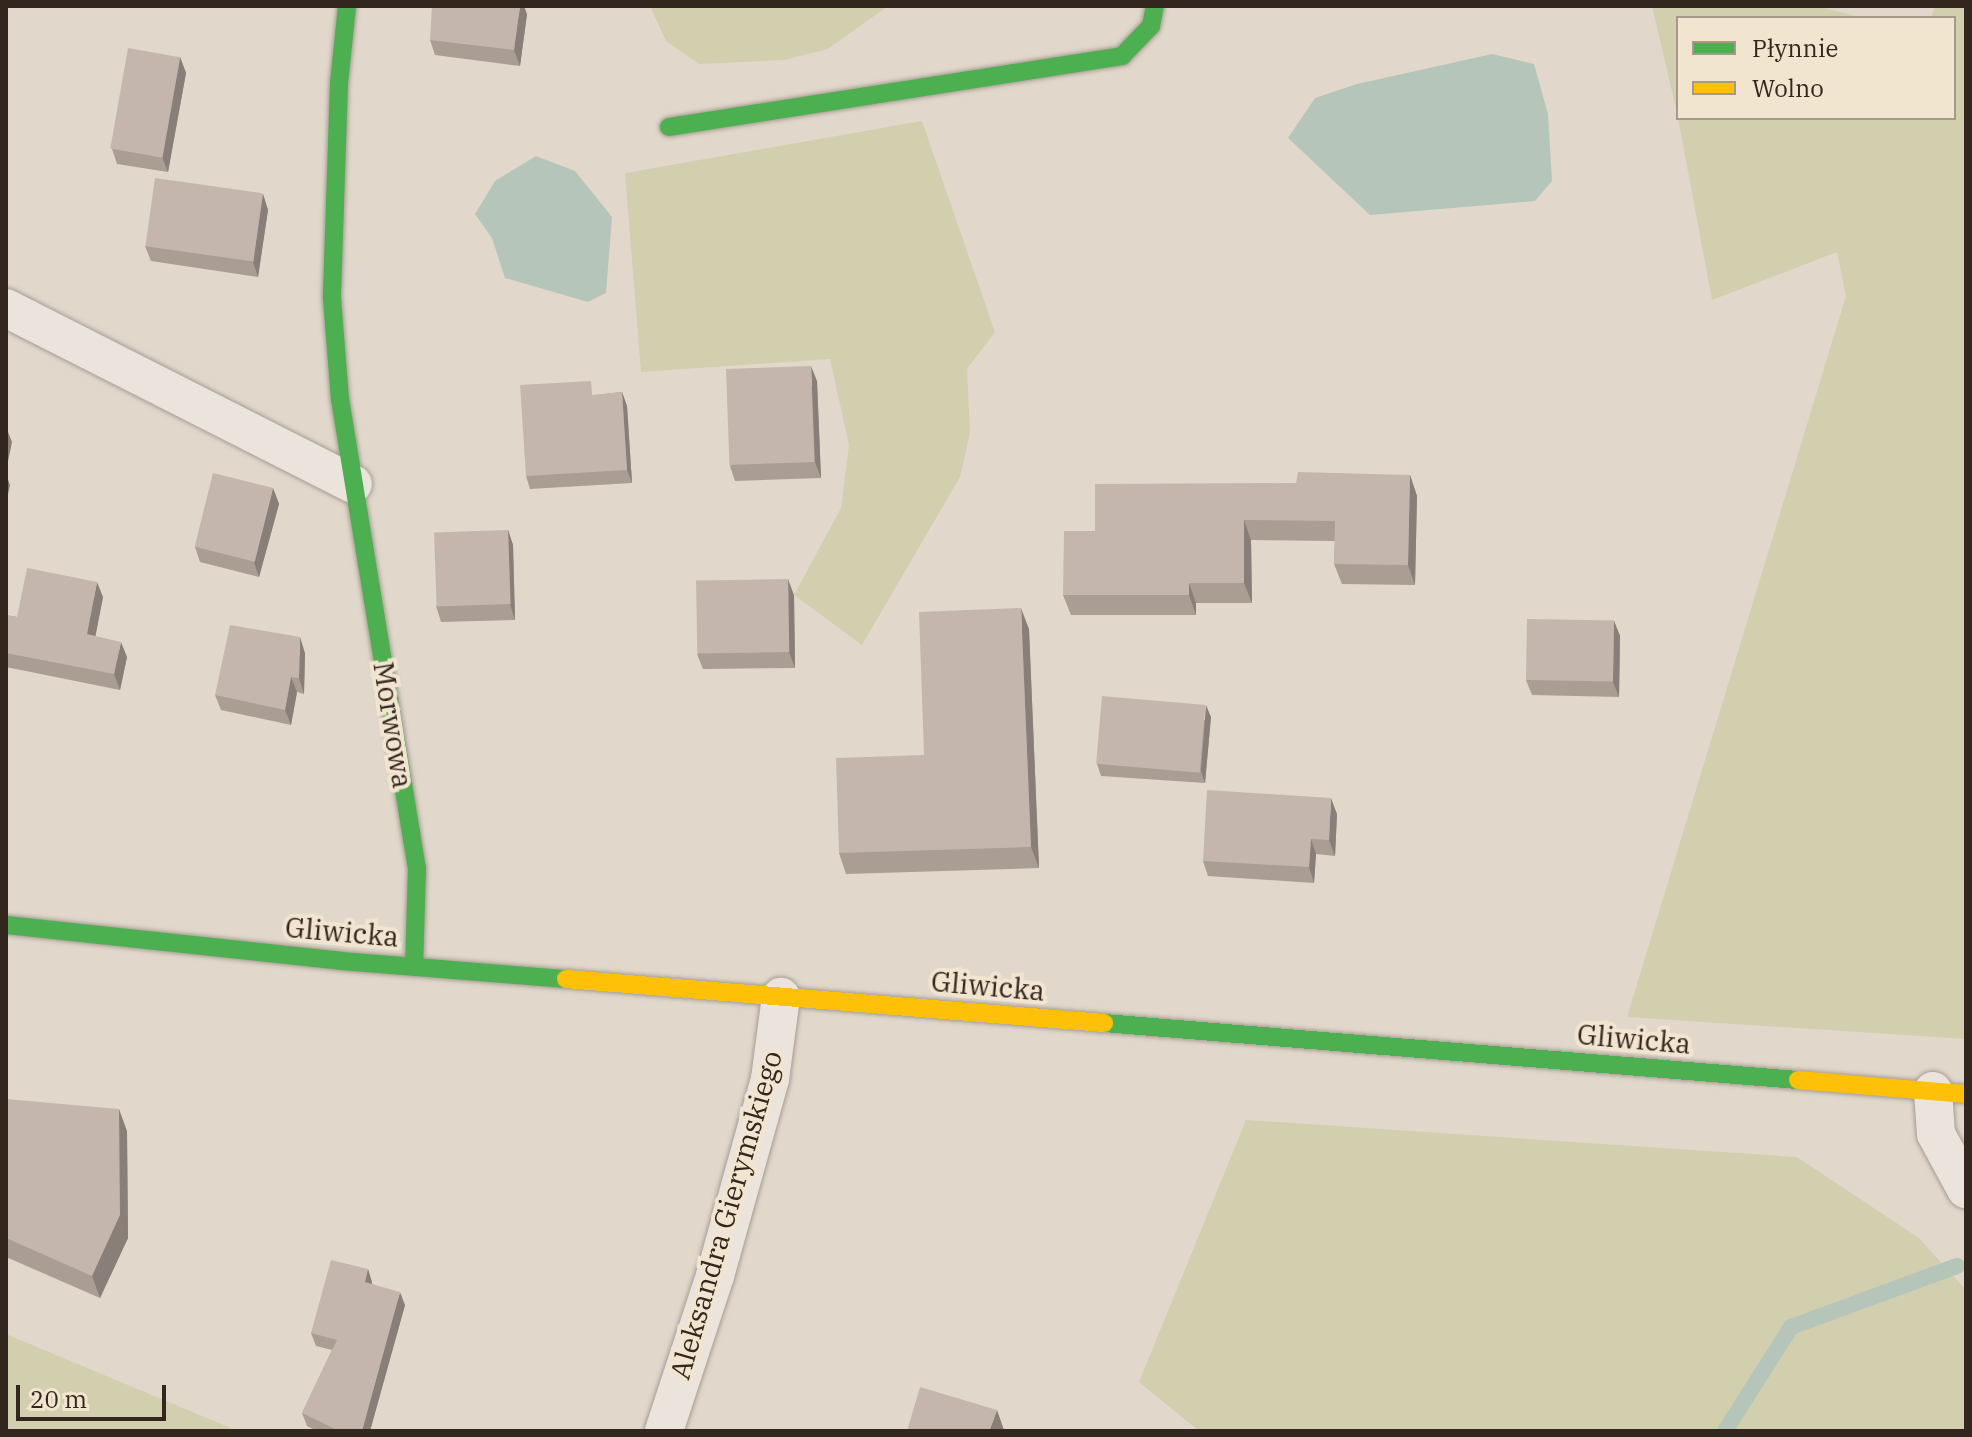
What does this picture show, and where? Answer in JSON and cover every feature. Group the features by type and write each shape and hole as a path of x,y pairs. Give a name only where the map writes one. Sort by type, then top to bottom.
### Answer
{"main road":[{"name":"Morwowa","path":"347,6 339,83 332,298 340,399 417,868 414,967"},
{"path":"669,127 1122,56 1151,26 1155,6"},
{"name":"Gliwicka","path":"6,925 414,967 1950,1093"}],"street":[{"path":"6,308 353,484"},
{"name":"Aleksandra Gierymskiego","path":"664,1431 715,1276 770,1079 781,997"},
{"path":"1950,1093 1936,1134 1966,1189"}],"shaded area":[{"path":"650,6 888,6 828,49 784,60 699,64 666,41"},
{"path":"1652,6 1816,6 1856,16 1676,16 1676,108"},
{"path":"1935,6 1966,6 1966,1039 1627,1017 1846,296 1837,252 1712,300 1678,120 1956,120 1956,16 1932,16"},
{"path":"1492,54 1534,64 1548,114 1552,181 1535,201 1370,215 1288,138 1315,98 1357,84"},
{"path":"922,121 995,332 967,369 970,433 960,477 862,645 794,595 841,508 849,445 830,359 641,372 625,173"},
{"path":"536,156 575,171 612,217 606,293 588,302 505,278 492,238 475,214 495,181"},
{"path":"1246,1120 1797,1157 1919,1238 1966,1290 1966,1431 1199,1431 1139,1382"},
{"path":"6,1334 238,1431 6,1431"}],"building":[{"path":"432,6 520,6 514,50 430,40"},
{"path":"128,48 180,57 162,158 110,148"},
{"path":"155,178 263,193 253,261 145,246"},
{"path":"811,366 814,462 729,465 726,369"},
{"path":"591,381 592,395 622,392 627,470 526,476 520,385"},
{"path":"1298,472 1410,475 1408,565 1334,564 1335,521 1244,520 1244,583 1189,583 1189,595 1063,595 1064,531 1095,531 1095,484 1296,483"},
{"path":"213,473 273,488 255,562 195,547"},
{"path":"508,530 511,604 437,607 434,533"},
{"path":"27,568 97,582 87,634 121,642 114,674 6,653 6,615 17,617"},
{"path":"788,579 789,652 697,654 696,581"},
{"path":"1021,608 1031,847 839,853 836,758 924,755 919,612"},
{"path":"1527,619 1614,621 1613,682 1526,680"},
{"path":"230,625 300,637 299,678 291,677 285,710 215,695"},
{"path":"1102,696 1206,705 1200,773 1096,764"},
{"path":"1207,790 1331,798 1329,840 1311,839 1309,867 1203,861"},
{"path":"6,1099 119,1109 120,1215 92,1276 6,1238"},
{"path":"331,1260 368,1269 365,1282 400,1292 362,1431 339,1431 302,1413 337,1340 311,1333"},
{"path":"920,1387 997,1410 990,1429 996,1431 907,1431"}],"waterway":[{"path":"1725,1431 1791,1327 1957,1266"}],"traffic: fast":[{"path":"347,6 339,83 332,298 340,399 417,868 414,967"},
{"path":"669,127 1122,56 1151,26 1155,6"},
{"path":"6,925 341,961 566,979"},
{"path":"1104,1023 1798,1080"}],"traffic: slow":[{"path":"566,979 1104,1023"},
{"path":"1798,1080 1966,1094"}]}
